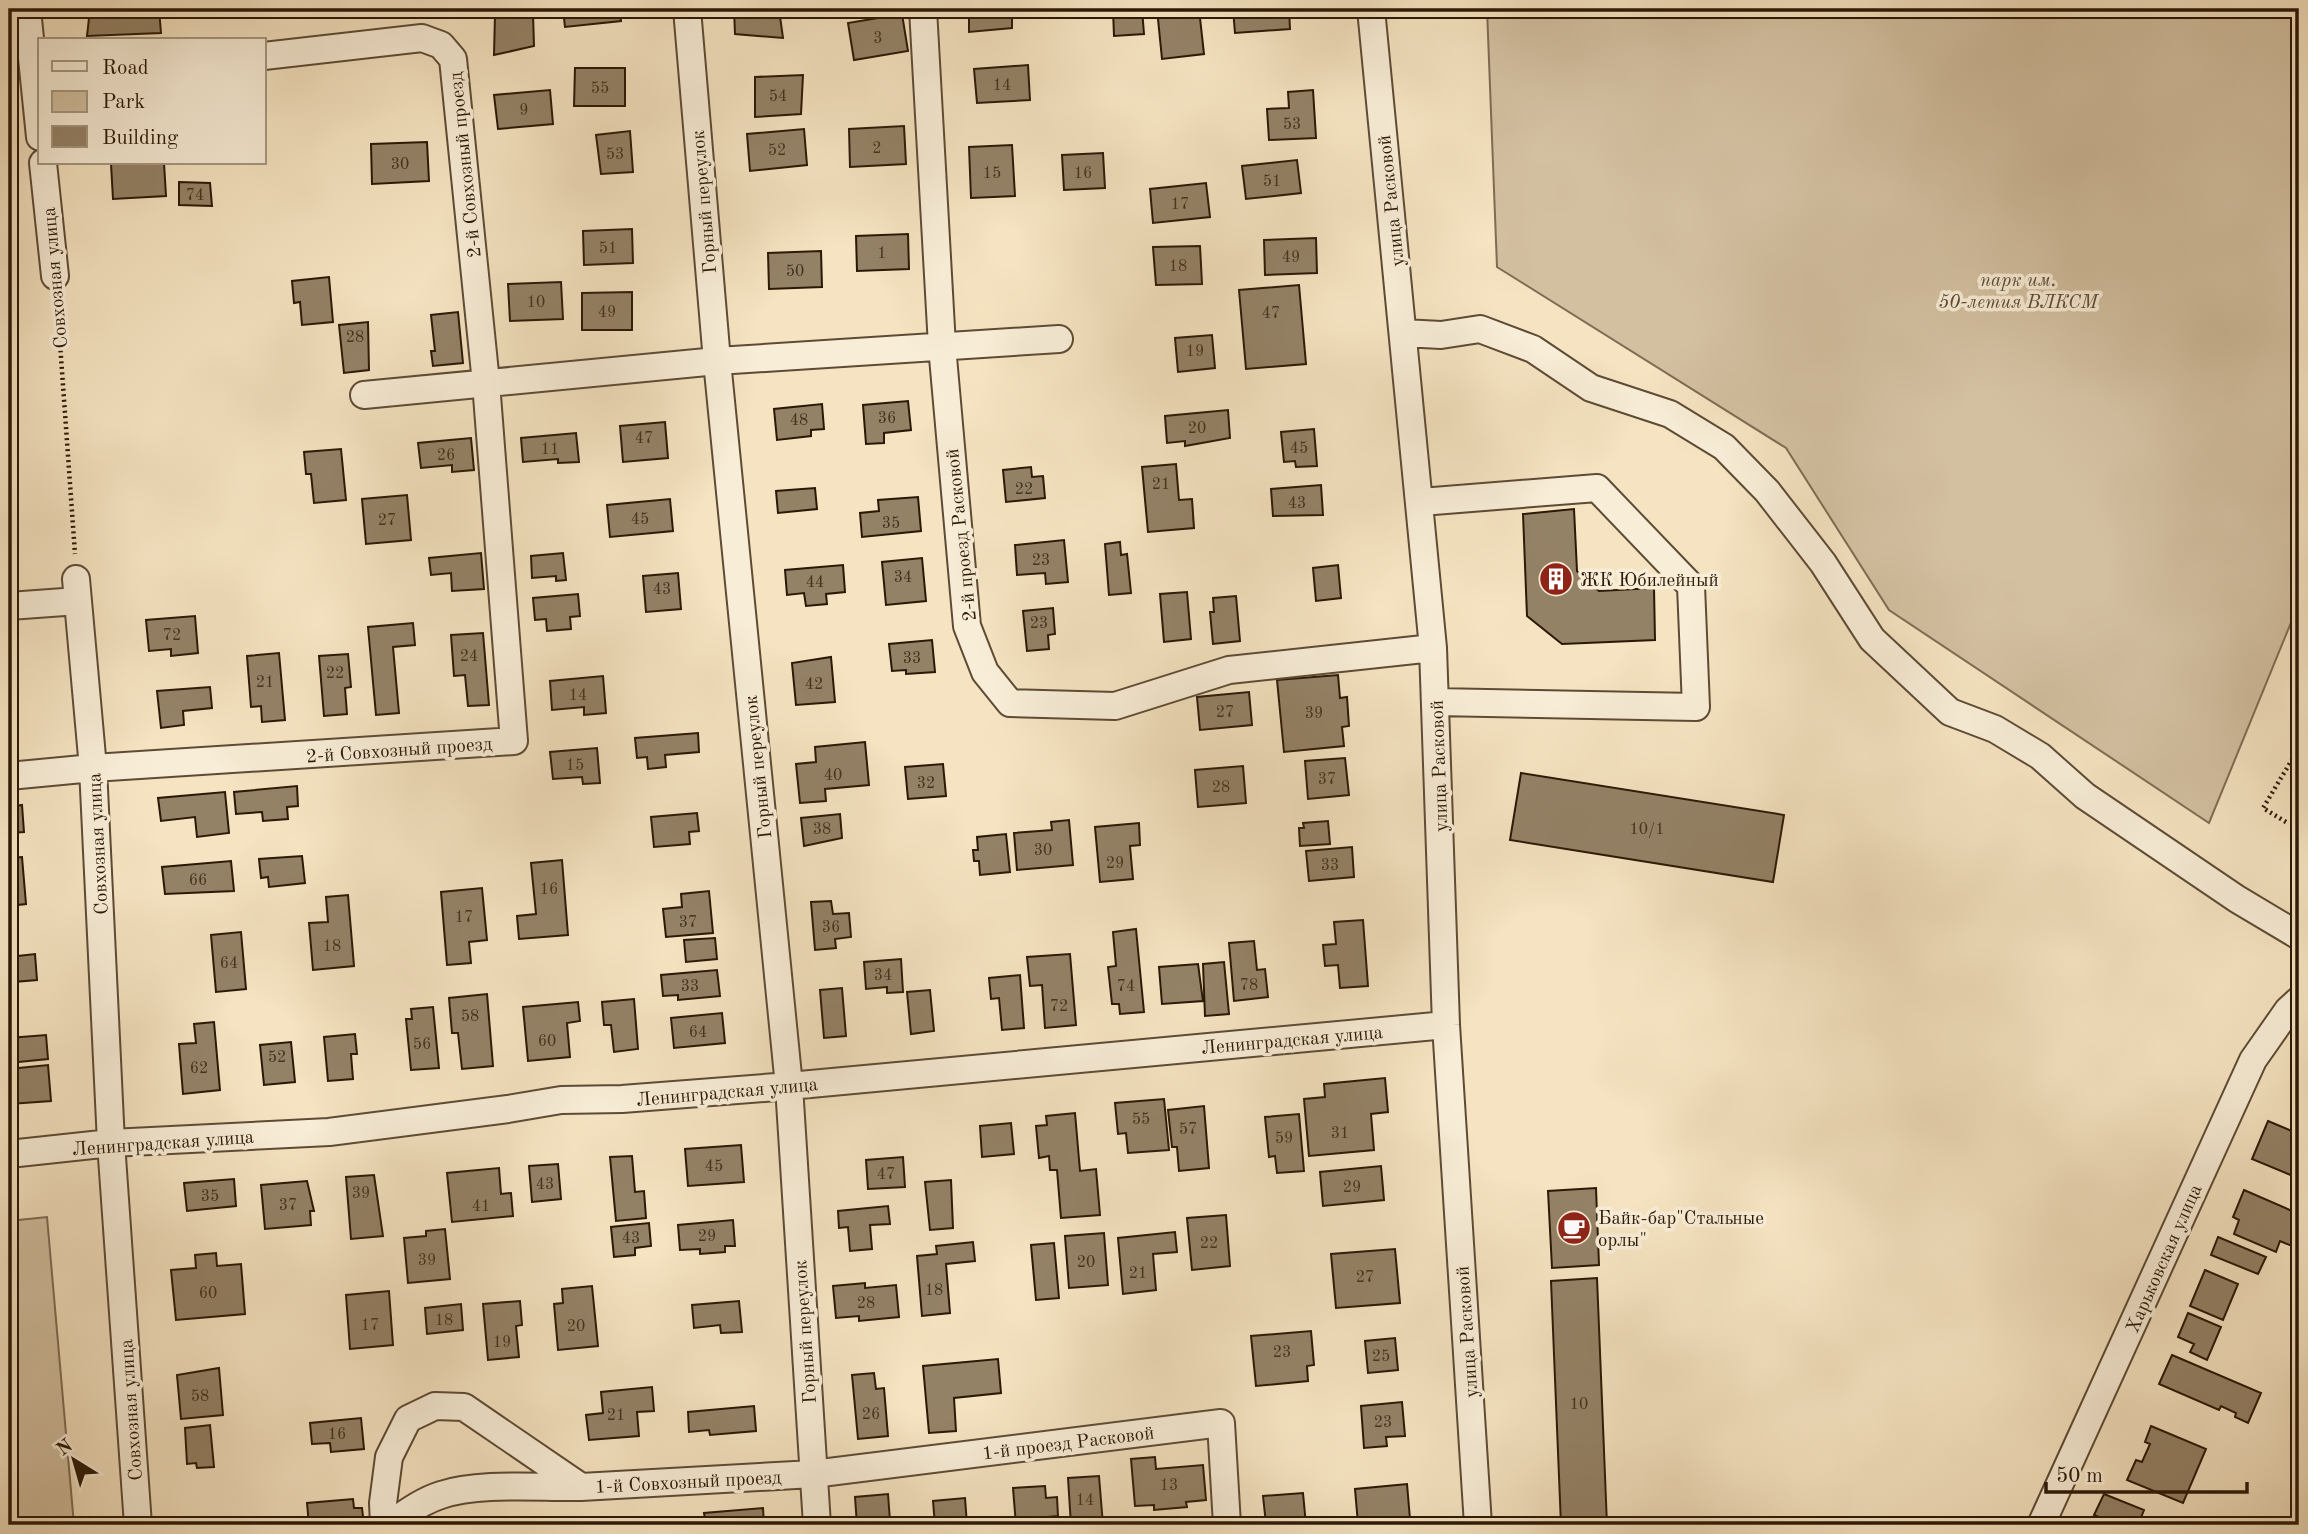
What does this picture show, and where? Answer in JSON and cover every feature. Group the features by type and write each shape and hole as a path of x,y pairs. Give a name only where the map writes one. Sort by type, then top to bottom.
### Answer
{"street":[{"path":"27,9 28,83 38,128"},
{"name":"Горный переулок","path":"687,9 717,361 789,1086 817,1525"},
{"name":"2-й проезд Расковой","path":"923,9 942,346 967,625 985,672 1010,703 1115,706 1229,670 1433,648"},
{"name":"улица Расковой","path":"1371,9 1421,502 1433,648 1446,1025 1478,1525"},
{"name":"2-й Совхозный проезд","path":"93,768 514,741 486,383 453,59 441,45 422,37 266,56"},
{"name":"Совхозная улица","path":"43,164 55,276"},
{"path":"1403,333 1441,335 1480,329 1533,349 1591,387 1670,414 1724,447 1767,491 1823,563 1872,639 1950,712 1995,729 2040,756 2085,796 2237,899 2299,936"},
{"path":"364,395 717,361 1059,339"},
{"path":"1421,502 1597,488 1691,586 1696,707 1436,702"},
{"path":"9,606 77,590"},
{"name":"Совхозная улица","path":"77,590 93,768 111,1143 138,1525"},
{"path":"9,776 93,768"},
{"name":"Харьковская улица","path":"2041,1525 2253,1060 2288,1010 2299,1000"},
{"name":"Ленинградская улица","path":"9,1154 111,1143 329,1132 508,1110 561,1100 622,1099 789,1086 1446,1025"},
{"name":"1-й Совхозный проезд","path":"384,1525 383,1503 389,1457 408,1419 435,1406 464,1407 581,1487 813,1474"},
{"name":"1-й проезд Расковой","path":"813,1474 1221,1423 1227,1525"},
{"path":"390,1525 407,1512 441,1494 480,1489 581,1487"}],"path":[{"name":"Совхозная улица","path":"55,276 77,590"},
{"path":"2286,822 2263,807 2299,748"}],"green space":[{"name":"парк им. 50-летия ВЛКСМ","path":"1487,9 2299,9 2299,603 2209,823 1889,610 1786,448 1497,267"},
{"path":"47,1217 74,1525 9,1525 9,1221"}],"building":[{"path":"90,9 159,9 161,33 87,36"},
{"path":"563,9 619,9 621,21 565,27"},
{"path":"734,9 779,9 783,38 735,34"},
{"path":"969,9 1012,9 1012,28 969,32"},
{"path":"1113,9 1142,9 1144,34 1114,36"},
{"path":"1157,9 1199,9 1204,54 1162,59"},
{"path":"1233,9 1289,9 1290,29 1235,33"},
{"path":"533,14 534,46 494,55 495,15"},
{"path":"902,14 908,51 854,60 848,23"},
{"path":"1028,65 1030,100 977,103 974,69"},
{"path":"575,68 625,68 625,106 574,106"},
{"path":"803,75 801,114 755,117 755,77"},
{"path":"550,90 553,124 498,129 494,95"},
{"path":"1313,90 1316,138 1269,140 1267,109 1289,108 1288,92"},
{"path":"904,126 906,164 850,167 849,129"},
{"path":"804,129 807,165 750,171 747,134"},
{"path":"630,131 633,172 601,174 596,135"},
{"path":"427,142 429,181 372,184 371,144"},
{"path":"1012,145 1015,196 971,198 969,147"},
{"path":"1103,153 1105,188 1064,190 1062,155"},
{"path":"1297,160 1301,193 1246,199 1242,166"},
{"path":"111,164 164,164 166,196 113,199"},
{"path":"179,182 210,183 212,206 179,205"},
{"path":"1206,183 1210,217 1153,223 1150,189"},
{"path":"632,229 633,263 584,265 583,231"},
{"path":"908,234 909,269 857,271 856,236"},
{"path":"1316,238 1317,273 1265,275 1264,240"},
{"path":"1200,246 1202,284 1156,285 1153,247"},
{"path":"821,251 822,287 769,289 768,253"},
{"path":"329,277 333,322 302,325 300,302 294,303 292,281"},
{"path":"561,282 563,319 510,321 508,284"},
{"path":"1299,285 1306,364 1246,369 1239,290"},
{"path":"632,292 632,330 582,330 582,293"},
{"path":"458,312 463,363 433,366 431,351 435,351 431,315"},
{"path":"368,322 369,370 344,373 339,325"},
{"path":"1212,335 1215,368 1178,372 1175,338"},
{"path":"908,401 911,430 884,433 884,443 866,444 863,405"},
{"path":"822,404 824,429 811,430 811,436 777,440 774,409"},
{"path":"1228,410 1230,438 1185,446 1185,441 1167,443 1165,416"},
{"path":"665,422 668,458 623,462 620,426"},
{"path":"1314,429 1317,466 1296,467 1295,461 1284,462 1281,432"},
{"path":"576,433 579,462 558,463 558,459 523,462 521,438"},
{"path":"471,438 474,470 452,472 452,465 421,468 418,443"},
{"path":"341,449 346,500 314,503 311,474 306,474 304,452"},
{"path":"1176,464 1179,500 1192,499 1194,528 1148,532 1142,467"},
{"path":"1031,467 1032,477 1043,476 1045,498 1006,502 1003,470"},
{"path":"1321,485 1323,515 1273,516 1271,489"},
{"path":"815,488 817,509 778,513 776,491"},
{"path":"407,495 411,540 366,544 362,499"},
{"path":"918,497 921,531 862,537 860,513 879,511 878,500"},
{"path":"670,499 673,531 610,537 607,505"},
{"name":"ЖК Юбилейный","path":"1574,509 1577,571 1599,591 1654,588 1655,640 1562,644 1527,616 1523,514"},
{"path":"1064,540 1068,582 1046,584 1045,573 1017,575 1015,545"},
{"path":"1120,542 1121,555 1127,554 1131,593 1109,595 1105,544"},
{"path":"481,553 484,589 452,591 451,573 431,575 429,558"},
{"path":"563,553 566,580 556,581 556,576 532,578 531,556"},
{"path":"922,558 926,601 886,605 882,562"},
{"path":"843,565 845,592 826,594 827,604 806,606 804,593 787,595 785,570"},
{"path":"1338,565 1341,598 1316,601 1313,568"},
{"path":"678,573 681,609 646,612 643,576"},
{"path":"1187,592 1191,639 1164,642 1160,594"},
{"path":"578,594 580,616 570,617 571,629 547,631 546,619 535,620 533,598"},
{"path":"1236,596 1240,641 1213,644 1210,612 1214,612 1213,598"},
{"path":"1053,608 1055,634 1048,635 1049,649 1027,651 1023,611"},
{"path":"195,616 198,653 171,656 171,649 149,651 146,620"},
{"path":"413,623 415,645 393,647 399,713 376,715 368,627"},
{"path":"483,633 489,705 468,706 465,675 454,676 451,635"},
{"path":"932,640 935,672 906,674 906,670 892,671 889,644"},
{"path":"279,653 285,720 262,722 261,706 251,707 247,656"},
{"path":"348,654 351,687 345,688 347,714 324,716 319,656"},
{"path":"831,657 835,702 796,705 792,663"},
{"path":"1338,675 1340,698 1347,697 1349,726 1342,727 1344,746 1284,752 1277,680"},
{"path":"603,676 606,713 584,715 584,707 552,710 550,681"},
{"path":"210,687 212,708 183,711 184,725 161,728 157,691"},
{"path":"1249,692 1252,725 1200,730 1197,697"},
{"path":"9,695 15,739 9,739"},
{"path":"698,733 699,752 665,755 666,767 648,769 647,757 637,758 635,738"},
{"path":"865,742 869,785 825,789 826,801 800,803 796,764 816,762 815,747"},
{"path":"597,748 600,783 583,784 582,777 553,779 550,752"},
{"path":"1345,758 1349,795 1308,799 1305,761"},
{"path":"943,764 946,796 908,799 905,767"},
{"path":"1243,766 1246,803 1198,807 1195,770"},
{"path":"1521,773 1784,815 1773,882 1510,840"},
{"path":"297,786 298,806 287,807 288,819 263,821 262,812 236,814 234,792"},
{"path":"225,792 229,833 197,837 195,817 161,821 158,798"},
{"path":"22,805 24,832 9,833 9,807"},
{"path":"697,813 699,831 689,832 690,844 654,847 651,817"},
{"path":"840,814 842,838 804,846 801,818"},
{"path":"1069,820 1073,865 1017,870 1014,833 1052,830 1051,822"},
{"path":"1328,821 1330,844 1300,846 1299,828 1304,828 1303,823"},
{"path":"1139,823 1140,845 1130,846 1133,879 1100,882 1095,827"},
{"path":"1006,834 1010,872 980,875 979,861 974,861 973,850 978,850 977,837"},
{"path":"1352,847 1354,877 1309,881 1306,851"},
{"path":"302,856 305,883 269,887 268,877 261,878 259,859"},
{"path":"22,857 26,904 9,906 9,858"},
{"path":"562,860 568,935 519,939 517,916 536,914 531,863"},
{"path":"231,861 234,891 165,894 162,867"},
{"path":"482,888 487,940 469,942 471,963 447,965 441,892"},
{"path":"709,891 713,933 666,937 663,909 682,907 681,894"},
{"path":"348,895 354,966 313,970 309,923 328,922 326,897"},
{"path":"831,901 833,914 849,913 851,937 835,939 836,948 815,950 811,902"},
{"path":"1363,920 1368,986 1340,988 1338,965 1325,966 1323,945 1336,944 1334,922"},
{"path":"1136,929 1144,1012 1120,1014 1119,1004 1112,1004 1108,967 1116,966 1113,932"},
{"path":"241,932 246,989 216,992 211,935"},
{"path":"715,938 717,959 686,962 684,940"},
{"path":"1254,941 1257,970 1265,969 1268,997 1234,1001 1229,943"},
{"path":"35,954 37,980 14,982 15,989 9,989 9,957"},
{"path":"1070,954 1076,1025 1045,1028 1042,985 1030,986 1027,957"},
{"path":"901,959 903,992 887,993 887,987 866,989 864,962"},
{"path":"1224,962 1229,1014 1205,1016 1203,964"},
{"path":"1198,964 1203,1001 1162,1004 1159,967"},
{"path":"717,970 720,996 678,1000 678,995 663,996 661,975"},
{"path":"1020,975 1024,1028 1002,1030 999,998 991,999 989,978"},
{"path":"842,988 846,1036 824,1038 820,990"},
{"path":"930,990 934,1031 911,1034 907,992"},
{"path":"487,994 493,1066 462,1069 458,1033 452,1033 449,998"},
{"path":"634,999 638,1049 614,1052 611,1025 604,1025 602,1002"},
{"path":"578,1002 580,1021 567,1023 570,1057 528,1061 523,1007"},
{"path":"433,1007 439,1068 411,1070 406,1019 412,1019 411,1009"},
{"path":"722,1013 725,1043 674,1048 671,1018"},
{"path":"214,1022 220,1090 183,1094 179,1044 196,1043 194,1024"},
{"path":"355,1034 357,1054 351,1054 353,1079 328,1081 324,1037"},
{"path":"46,1035 48,1059 9,1063 9,1038"},
{"path":"291,1042 295,1082 264,1085 260,1045"},
{"path":"48,1065 51,1101 10,1104 9,1069"},
{"path":"1385,1078 1388,1112 1371,1114 1374,1150 1309,1156 1304,1099 1325,1097 1324,1084"},
{"path":"1164,1099 1169,1150 1128,1153 1126,1133 1118,1134 1115,1103"},
{"path":"1204,1106 1209,1168 1179,1171 1177,1147 1172,1147 1168,1110"},
{"path":"1075,1113 1080,1171 1096,1169 1100,1215 1061,1218 1057,1170 1050,1170 1049,1156 1039,1158 1036,1126 1047,1125 1046,1116"},
{"path":"1299,1114 1304,1171 1277,1173 1275,1156 1269,1157 1265,1117"},
{"path":"2268,1121 2299,1134 2298,1178 2252,1159"},
{"path":"1011,1123 1014,1154 982,1157 980,1126"},
{"path":"741,1145 744,1182 688,1186 685,1149"},
{"path":"632,1156 635,1192 644,1191 646,1218 616,1221 610,1157"},
{"path":"903,1157 905,1187 868,1189 866,1160"},
{"path":"558,1164 561,1199 532,1202 529,1166"},
{"path":"1381,1166 1384,1200 1323,1206 1320,1172"},
{"path":"499,1168 501,1194 511,1193 513,1216 452,1222 447,1173"},
{"path":"374,1175 383,1236 351,1239 346,1177"},
{"path":"234,1179 236,1206 187,1211 184,1183"},
{"path":"951,1180 953,1228 930,1230 925,1182"},
{"path":"307,1181 314,1211 310,1211 311,1225 265,1229 261,1185"},
{"name":"Байк-бар\"Стальные орлы\"","path":"1596,1188 1599,1265 1552,1268 1548,1191"},
{"path":"2244,1190 2299,1214 2299,1249 2280,1241 2276,1252 2234,1234 2239,1220 2233,1217"},
{"path":"888,1206 890,1224 870,1225 872,1249 850,1251 848,1227 839,1228 838,1211"},
{"path":"1226,1215 1230,1266 1192,1270 1187,1218"},
{"path":"733,1220 735,1246 725,1246 725,1252 700,1254 700,1249 680,1250 678,1225"},
{"path":"649,1223 651,1246 635,1248 635,1255 614,1257 611,1227"},
{"path":"445,1229 450,1279 408,1283 404,1238 426,1236 426,1231"},
{"path":"1175,1232 1177,1252 1153,1254 1156,1290 1123,1294 1118,1238"},
{"path":"1104,1233 1108,1285 1069,1288 1065,1236"},
{"path":"2218,1237 2266,1257 2258,1274 2211,1255"},
{"path":"973,1242 975,1261 946,1264 950,1313 922,1316 917,1256 937,1254 936,1246"},
{"path":"1054,1243 1059,1298 1036,1300 1031,1245"},
{"path":"1395,1249 1400,1303 1336,1308 1331,1254"},
{"path":"216,1253 217,1266 241,1264 245,1314 176,1320 171,1270 196,1268 195,1255"},
{"path":"2205,1270 2238,1284 2223,1320 2190,1306"},
{"path":"1597,1278 1607,1525 1561,1525 1551,1281"},
{"path":"865,1283 865,1288 896,1285 899,1317 859,1321 859,1316 836,1318 833,1286"},
{"path":"592,1286 598,1346 558,1350 554,1304 563,1303 562,1289"},
{"path":"389,1291 393,1345 350,1349 346,1295"},
{"path":"520,1301 522,1325 516,1326 519,1357 488,1360 483,1304"},
{"path":"739,1301 742,1332 721,1333 720,1325 694,1328 692,1305"},
{"path":"461,1304 463,1330 427,1334 425,1308"},
{"path":"2188,1313 2221,1327 2207,1360 2190,1352 2194,1344 2178,1337"},
{"path":"1311,1331 1314,1365 1307,1366 1308,1381 1256,1386 1251,1336"},
{"path":"1395,1338 1398,1370 1368,1373 1365,1341"},
{"path":"2172,1355 2261,1393 2248,1423 2221,1406 2219,1410 2159,1384"},
{"path":"998,1359 1001,1393 954,1398 956,1431 929,1433 923,1366"},
{"path":"219,1368 223,1415 181,1419 177,1375"},
{"path":"874,1373 876,1389 884,1388 888,1436 858,1439 852,1375"},
{"path":"652,1387 654,1411 637,1412 639,1436 589,1440 586,1415 603,1413 601,1392"},
{"path":"1402,1402 1405,1436 1386,1437 1387,1446 1364,1448 1361,1406"},
{"path":"754,1406 756,1431 710,1435 709,1430 689,1432 688,1412"},
{"path":"361,1418 364,1449 331,1452 330,1443 312,1444 310,1423"},
{"path":"210,1425 214,1467 197,1468 196,1463 187,1464 185,1428"},
{"path":"2151,1426 2206,1449 2183,1503 2127,1480 2136,1460 2142,1462 2150,1444 2145,1442"},
{"path":"1155,1457 1156,1469 1203,1465 1206,1500 1186,1502 1187,1507 1154,1510 1154,1505 1135,1506 1131,1459"},
{"path":"1099,1476 1103,1525 1071,1525 1068,1478"},
{"path":"1407,1484 1410,1519 1358,1524 1355,1489"},
{"path":"1045,1486 1046,1498 1057,1497 1058,1516 1048,1517 1048,1525 1016,1525 1013,1488"},
{"path":"1303,1493 1306,1525 1266,1524 1263,1496"},
{"path":"888,1494 890,1521 895,1521 896,1525 857,1525 855,1497"},
{"path":"2104,1494 2144,1510 2138,1525 2118,1525 2094,1515"},
{"path":"965,1498 967,1525 935,1525 933,1501"},
{"path":"353,1499 354,1508 362,1508 364,1525 309,1525 307,1503"},
{"path":"763,1508 764,1525 706,1525 704,1513"},
{"path":"667,1517 668,1525 640,1525 640,1519"}],"place":[{"name":"ЖК Юбилейный","path":"1556,579"},
{"name":"Байк-бар\"Стальные орлы\"","path":"1574,1228"}]}
